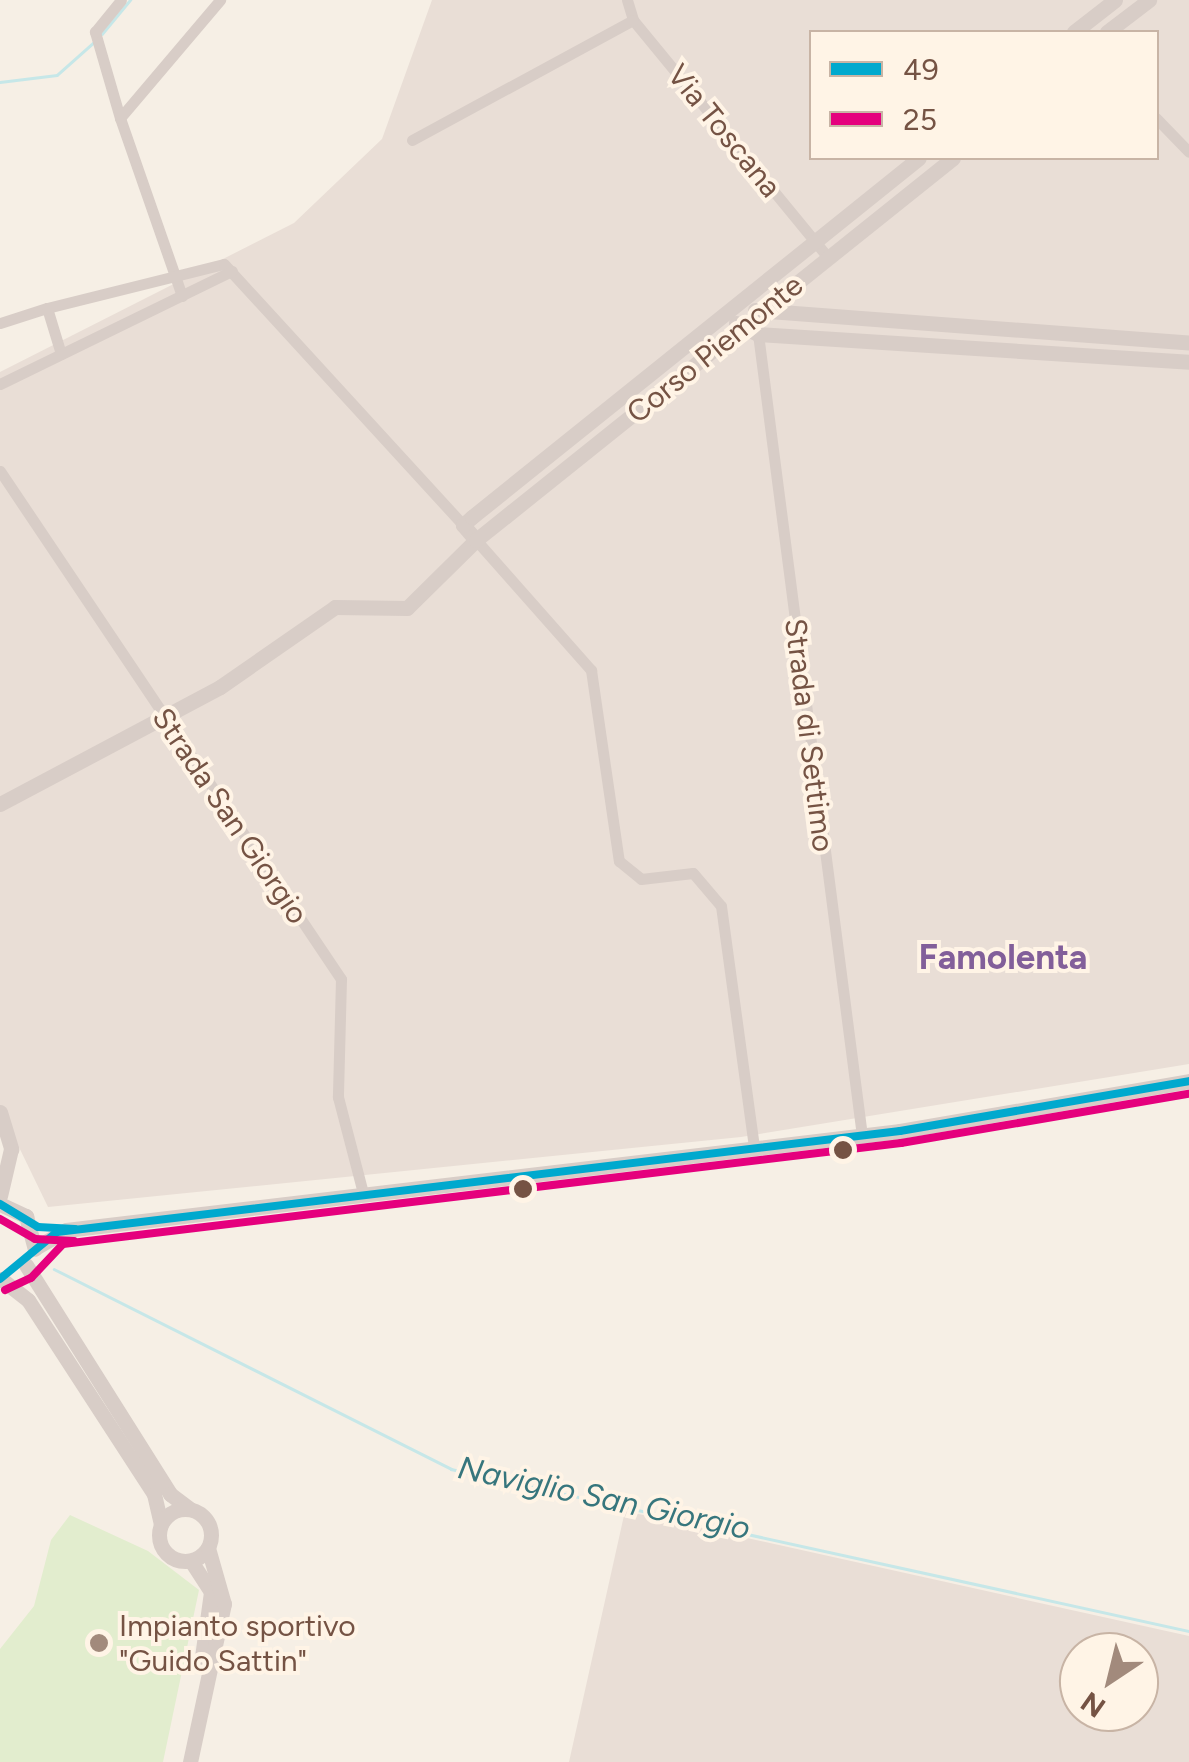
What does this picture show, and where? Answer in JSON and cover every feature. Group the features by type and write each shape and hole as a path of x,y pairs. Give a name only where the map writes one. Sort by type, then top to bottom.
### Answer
{"street":[{"path":"121,0 95,32 120,118 182,296"},
{"path":"120,118 220,0"},
{"name":"Via Toscana","path":"628,0 633,20 828,257"},
{"path":"1077,30 1115,0"},
{"path":"1110,30 1150,0"},
{"path":"412,140 633,20"},
{"path":"1159,121 1189,152"},
{"name":"Corso Piemonte","path":"464,525 917,160"},
{"name":"Corso Piemonte","path":"0,804 162,717 335,607 407,608 476,540 750,331 761,312 950,160"},
{"path":"0,324 216,262 232,271 591,670 619,861 641,879 693,873 721,906 754,1146"},
{"path":"0,384 232,271"},
{"path":"738,304 761,312 1189,344"},
{"path":"47,308 62,354"},
{"path":"724,316 750,331 1189,362"},
{"path":"882,322 883,341"},
{"name":"Strada di Settimo","path":"750,331 862,1136"},
{"path":"1038,350 1040,333"},
{"path":"1140,358 1142,340"},
{"path":"548,457 560,473"},
{"name":"Strada San Giorgio","path":"0,471 341,979 338,1096 363,1193"},
{"path":"0,1112 10,1135 3,1188 32,1224 57,1232 862,1136 1189,1081"},
{"path":"0,1204 20,1210"},
{"path":"32,1224 35,1248"},
{"path":"57,1232 35,1248 26,1266 1,1279 28,1300 160,1504 162,1548 191,1560 212,1599 180,1762"},
{"path":"26,1266 170,1494 210,1526 208,1548 224,1604 190,1762"},
{"path":"161,1524 190,1509"},
{"path":"191,1560 208,1548"}],"shaded area":[{"path":"432,0 1189,0 1189,1064 741,1137 48,1207 0,1108 0,372 294,223 382,139"},
{"path":"625,1511 1189,1636 1189,1762 569,1762"}],"green space":[{"name":"Impianto sportivo \"Guido Sattin\"","path":"70,1515 148,1551 199,1590 163,1762 0,1762 0,1649 34,1606 51,1540"}],"waterway":[{"path":"102,34 130,0"},
{"path":"0,82 57,75 93,43"},
{"name":"Naviglio San Giorgio","path":"54,1269 451,1469 1189,1631"}],"transit line":[{"name":"49","path":"0,1279 57,1232 900,1131 1189,1081"},
{"name":"25","path":"5,1290 31,1278 63,1244 901,1143 1189,1094"},
{"name":"49","path":"0,1204 38,1227 75,1229"},
{"name":"25","path":"0,1219 35,1239 74,1241"}],"place":[{"name":"Impianto sportivo \"Guido Sattin\"","path":"99,1643"}],"district":[{"name":"Famolenta","path":"1003,957"}]}
